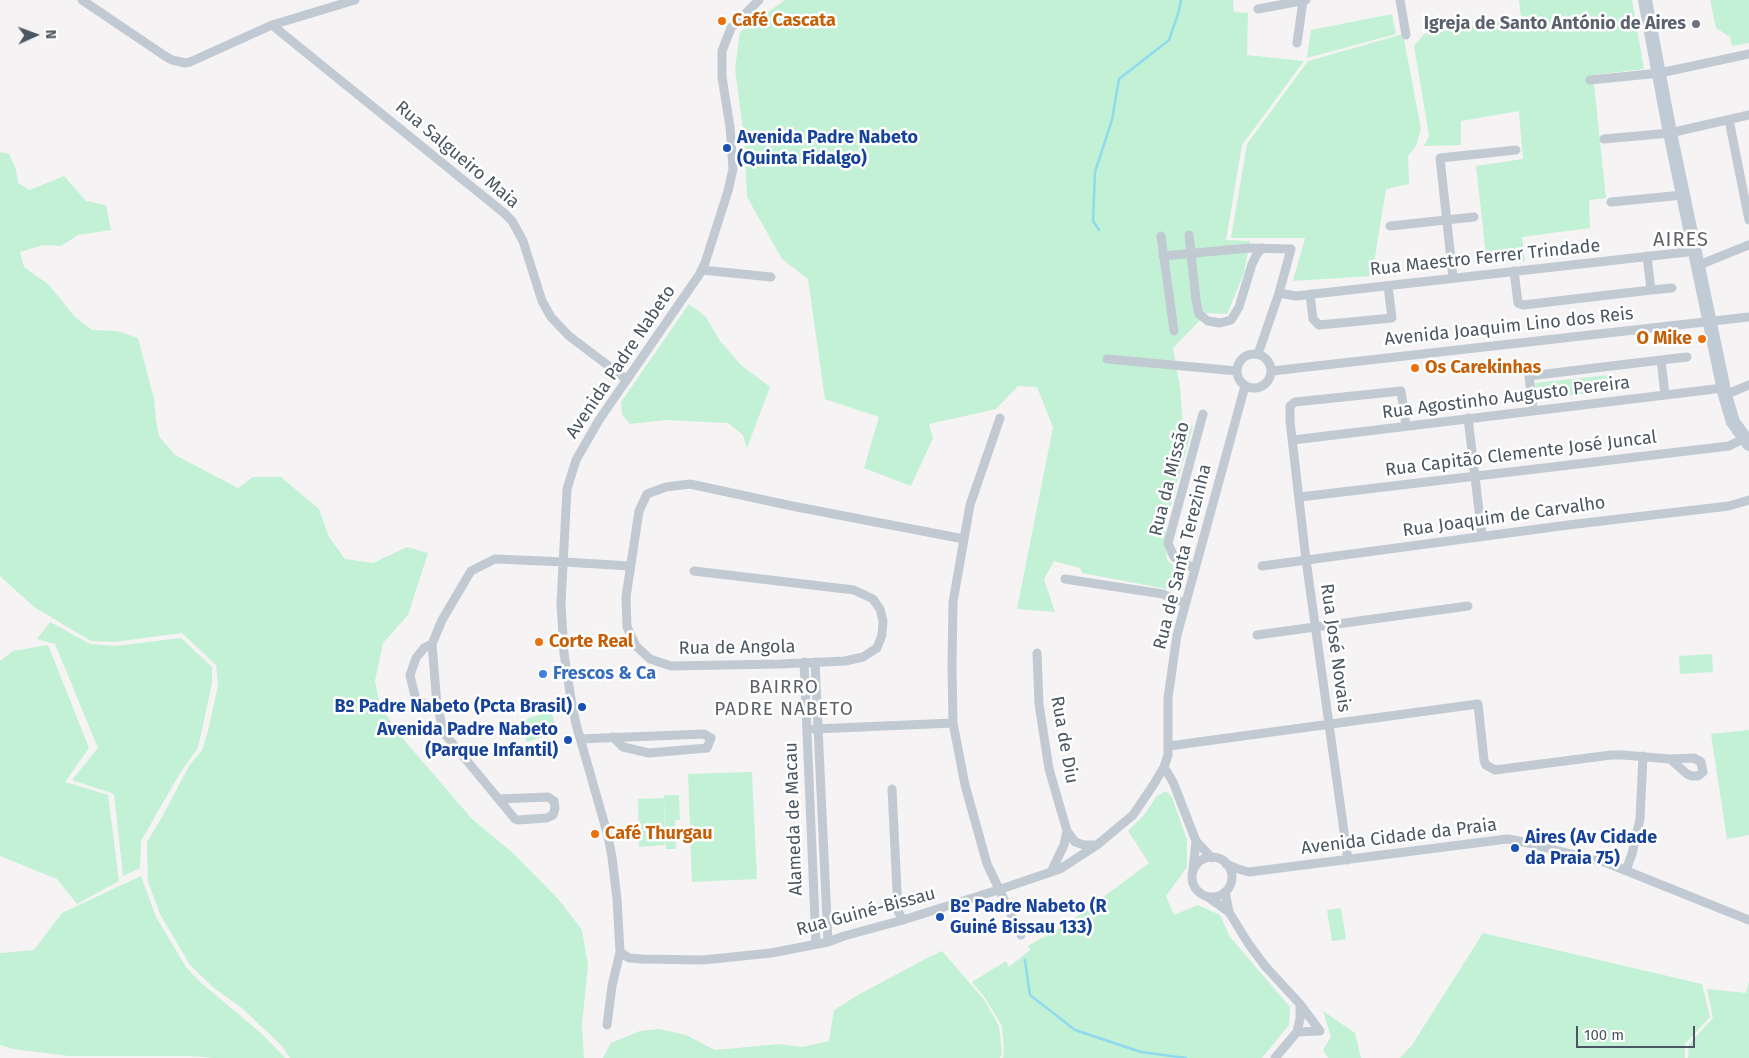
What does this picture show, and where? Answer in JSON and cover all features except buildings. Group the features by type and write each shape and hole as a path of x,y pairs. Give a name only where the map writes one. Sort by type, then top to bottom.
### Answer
{"street":[{"path":"82,0 165,56 179,62 190,62 272,25 355,0"},
{"name":"Avenida Padre Nabeto","path":"607,1025 612,986 620,952 612,857 608,836 580,739 571,699 564,653 561,604 567,489 570,475 581,450 626,379 702,270 708,256 728,192 733,169 730,127 722,77 722,50 731,28 758,0"},
{"path":"1258,9 1281,2 1304,0 1297,43"},
{"path":"1400,0 1406,35"},
{"path":"1645,0 1670,132 1711,321 1724,392 1733,422 1747,441"},
{"name":"Rua Salgueiro Maia","path":"272,25 512,221 523,241 542,300 551,318 569,336 626,379"},
{"path":"1590,80 1660,73 1749,54"},
{"path":"1604,139 1670,132 1749,115"},
{"path":"1729,120 1745,175 1749,220"},
{"path":"1453,278 1440,158 1516,150"},
{"path":"1611,202 1683,195"},
{"path":"1390,226 1474,217"},
{"path":"1189,235 1196,300 1200,314 1208,321 1220,322 1231,320 1239,307 1257,254 1262,248"},
{"path":"1161,236 1174,331"},
{"path":"1699,265 1749,245"},
{"path":"1238,249 1251,268"},
{"path":"1163,256 1238,249 1291,249 1258,354"},
{"name":"Rua Maestro Ferrer Trindade","path":"1278,293 1296,296 1696,251"},
{"path":"1648,256 1651,290"},
{"path":"702,270 771,277"},
{"path":"1514,271 1520,305 1672,288"},
{"path":"1310,294 1313,319 1319,326 1392,318 1388,286"},
{"name":"Avenida Joaquim Lino dos Reis","path":"1272,371 1749,316"},
{"path":"1258,354 1269,361 1272,371 1269,381 1264,386 1258,389 1251,389 1240,381 1237,371 1244,357 1258,354"},
{"path":"1533,410 1529,376 1687,357"},
{"path":"1106,358 1237,371"},
{"path":"1661,360 1665,395"},
{"name":"Rua Agostinho Augusto Pereira","path":"1293,440 1665,395 1724,392 1749,385"},
{"name":"Rua de Santa Terezinha","path":"1164,767 1169,746 1168,698 1177,635 1245,386"},
{"name":"Rua José Novais","path":"1348,860 1306,560 1290,421 1290,406 1295,402 1401,391 1406,426"},
{"name":"Rua da Missão","path":"1195,569 1174,557 1168,543 1203,414"},
{"path":"1000,418 970,505 953,602 953,723 965,784 987,864 1021,936"},
{"path":"1468,418 1482,536"},
{"name":"Rua Capitão Clemente José Juncal","path":"1300,497 1729,446 1747,441"},
{"name":"Rua de Angola","path":"694,572 854,590 874,599 880,608 882,621 882,635 877,648 863,658 845,661 671,666 650,659 636,646 627,627 626,597 639,511 647,494 666,487 690,484 964,539"},
{"name":"Rua Joaquim de Carvalho","path":"1262,566 1482,536 1729,506 1747,501"},
{"path":"499,799 548,797 554,801 555,808 553,815 547,818 518,820 513,818 444,733 438,709 432,644 442,620 471,572 495,559 630,566"},
{"path":"1065,579 1163,594 1186,603"},
{"path":"1257,635 1468,606"},
{"path":"432,644 424,648 416,658 410,675 416,700 438,709"},
{"name":"Rua de Diu","path":"1037,654 1039,704 1049,769 1067,830"},
{"name":"Alameda de Macau","path":"804,662 816,944"},
{"name":"Alameda de Macau","path":"815,662 828,942"},
{"path":"1169,746 1478,704 1484,760 1490,768 1496,770 1611,755 1670,759"},
{"path":"807,729 953,723"},
{"path":"580,739 613,737 704,734 711,738 708,748 650,753 623,747 613,737"},
{"path":"1626,870 1640,819 1643,756"},
{"path":"1164,767 1173,782 1196,842 1212,858"},
{"name":"Rua Guiné-Bissau","path":"620,952 629,958 703,960 771,953 828,942 903,920 1060,869 1097,845 1132,815 1164,767"},
{"path":"892,789 898,911 903,920"},
{"path":"1067,830 1075,842 1084,845 1097,845"},
{"path":"1051,872 1064,844 1067,830"},
{"name":"Avenida Cidade da Praia","path":"1226,864 1238,870 1250,872 1507,839 1606,863 1749,920"},
{"path":"1196,842 1192,877 1193,885 1198,891 1230,912"},
{"path":"1193,870 1204,859 1212,858 1219,859 1230,870 1230,883 1226,892 1230,912 1248,943 1300,1004 1320,1031 1297,1032"},
{"name":"Avenida Cidade da Praia","path":"1230,883 1250,872"},
{"path":"1208,896 1219,896 1226,892"},
{"path":"1275,1058 1297,1032 1300,1019 1300,1004"}],"green space":[{"path":"785,0 1233,0 1234,12 1248,13 1247,55 1304,61 1242,145 1226,240 1250,241 1244,273 1227,314 1207,313 1173,348 1180,387 1183,425 1193,426 1165,527 1167,560 1185,576 1178,591 1082,573 1080,568 1054,561 1044,579 1055,612 1017,609 1053,427 1037,387 1018,386 996,409 929,424 933,438 911,486 864,468 879,417 825,399 808,279 782,259 747,197 744,137 735,69 740,32"},
{"path":"1519,0 1632,0 1644,69 1593,75 1606,198 1589,200 1590,228 1522,237 1525,261 1487,264 1476,166 1523,159 1519,111 1461,121 1461,145 1424,146 1429,136 1414,46 1424,34 1521,17"},
{"path":"1710,0 1749,0 1749,43 1732,46 1730,37 1716,28"},
{"path":"1392,14 1396,34 1307,58 1311,30"},
{"path":"1403,34 1421,129 1416,146 1408,156 1409,184 1386,189 1372,276 1293,281 1305,238 1231,238 1247,144 1308,61"},
{"path":"0,152 9,154 16,169 18,183 30,190 64,176 86,201 106,205 111,230 78,235 61,246 43,245 20,252 24,267 49,285 75,317 92,330 117,331 138,338 154,399 159,436 175,455 238,488 253,477 281,477 319,509 329,537 345,559 373,563 407,547 428,553 408,615 383,643 375,681 380,706 404,740 472,819 513,853 559,900 582,930 588,965 582,1024 584,1058 290,1058 282,1046 242,1008 214,988 190,965 160,914 148,882 147,842 189,766 202,750 218,685 216,665 182,633 114,642 91,641 34,607 0,576"},
{"path":"689,304 706,317 720,341 741,365 770,387 747,448 743,435 728,423 666,420 630,424 622,414 621,402"},
{"path":"1609,375 1611,391 1537,399 1535,383"},
{"path":"50,622 90,644 115,646 181,638 212,667 212,683 198,748 180,773 141,841 140,868 123,876 114,794 72,780 98,748 55,644 37,639"},
{"path":"48,645 89,748 65,782 108,795 119,881 77,904 57,879 0,856 0,661 13,651"},
{"path":"1712,654 1713,672 1680,674 1679,656"},
{"path":"551,711 558,732 527,742 520,721"},
{"path":"1749,730 1749,835 1727,839 1711,734"},
{"path":"752,772 757,879 692,882 688,774"},
{"path":"1166,791 1172,797 1187,840 1187,867 1166,896 1174,915 1198,905 1220,915 1230,937 1290,1007 1289,1025 1262,1058 1003,1058 1002,1026 985,998 972,982 1006,961 1009,967 1030,950 1028,946 1067,924 1149,863 1128,831 1144,815 1157,796"},
{"path":"664,795 679,795 680,820 675,820 676,849 666,849"},
{"path":"664,798 665,845 639,847 638,799"},
{"path":"141,876 156,917 186,967 200,982 262,1034 285,1058 69,1056 13,1049 0,1045 0,953 34,950 62,913"},
{"path":"1341,908 1346,939 1332,941 1327,910"},
{"path":"1483,933 1702,984 1710,1017 1685,1044 1685,1058 1400,1058 1412,1045"},
{"path":"942,951 985,1001 999,1026 1002,1053 1000,1058 603,1058 611,1043 640,1031 659,1029 686,1035 715,1050 779,1044 802,1047 829,1041 834,1010 858,995"},
{"path":"1749,982 1749,1058 1688,1058 1689,1044 1713,1018 1707,989 1746,993"},
{"path":"1323,1011 1355,1033 1361,1058 1328,1058 1323,1050 1331,1037"}],"waterway":[{"path":"1099,230 1093,221 1095,172 1112,120 1119,79 1169,40 1181,0"},
{"path":"1025,960 1030,995 1075,1030 1141,1052 1186,1058"}],"place":[{"name":"Café Cascata","path":"722,21"},
{"name":"Igreja de Santo António de Aires","path":"1696,24"},
{"name":"Avenida Padre Nabeto (Quinta Fidalgo)","path":"727,148"},
{"name":"O Mike","path":"1702,339"},
{"name":"Os Carekinhas","path":"1415,368"},
{"name":"Corte Real","path":"539,642"},
{"name":"Frescos & Ca","path":"543,674"},
{"name":"Bº Padre Nabeto (Pcta Brasil)","path":"582,707"},
{"name":"Avenida Padre Nabeto (Parque Infantil)","path":"568,740"},
{"name":"Café Thurgau","path":"595,834"},
{"name":"Aires (Av Cidade da Praia 75)","path":"1515,848"},
{"name":"Bº Padre Nabeto (R Guiné Bissau 133)","path":"940,917"}],"district":[{"name":"AIRES","path":"1681,240"},
{"name":"BAIRRO PADRE NABETO","path":"784,699"}]}
